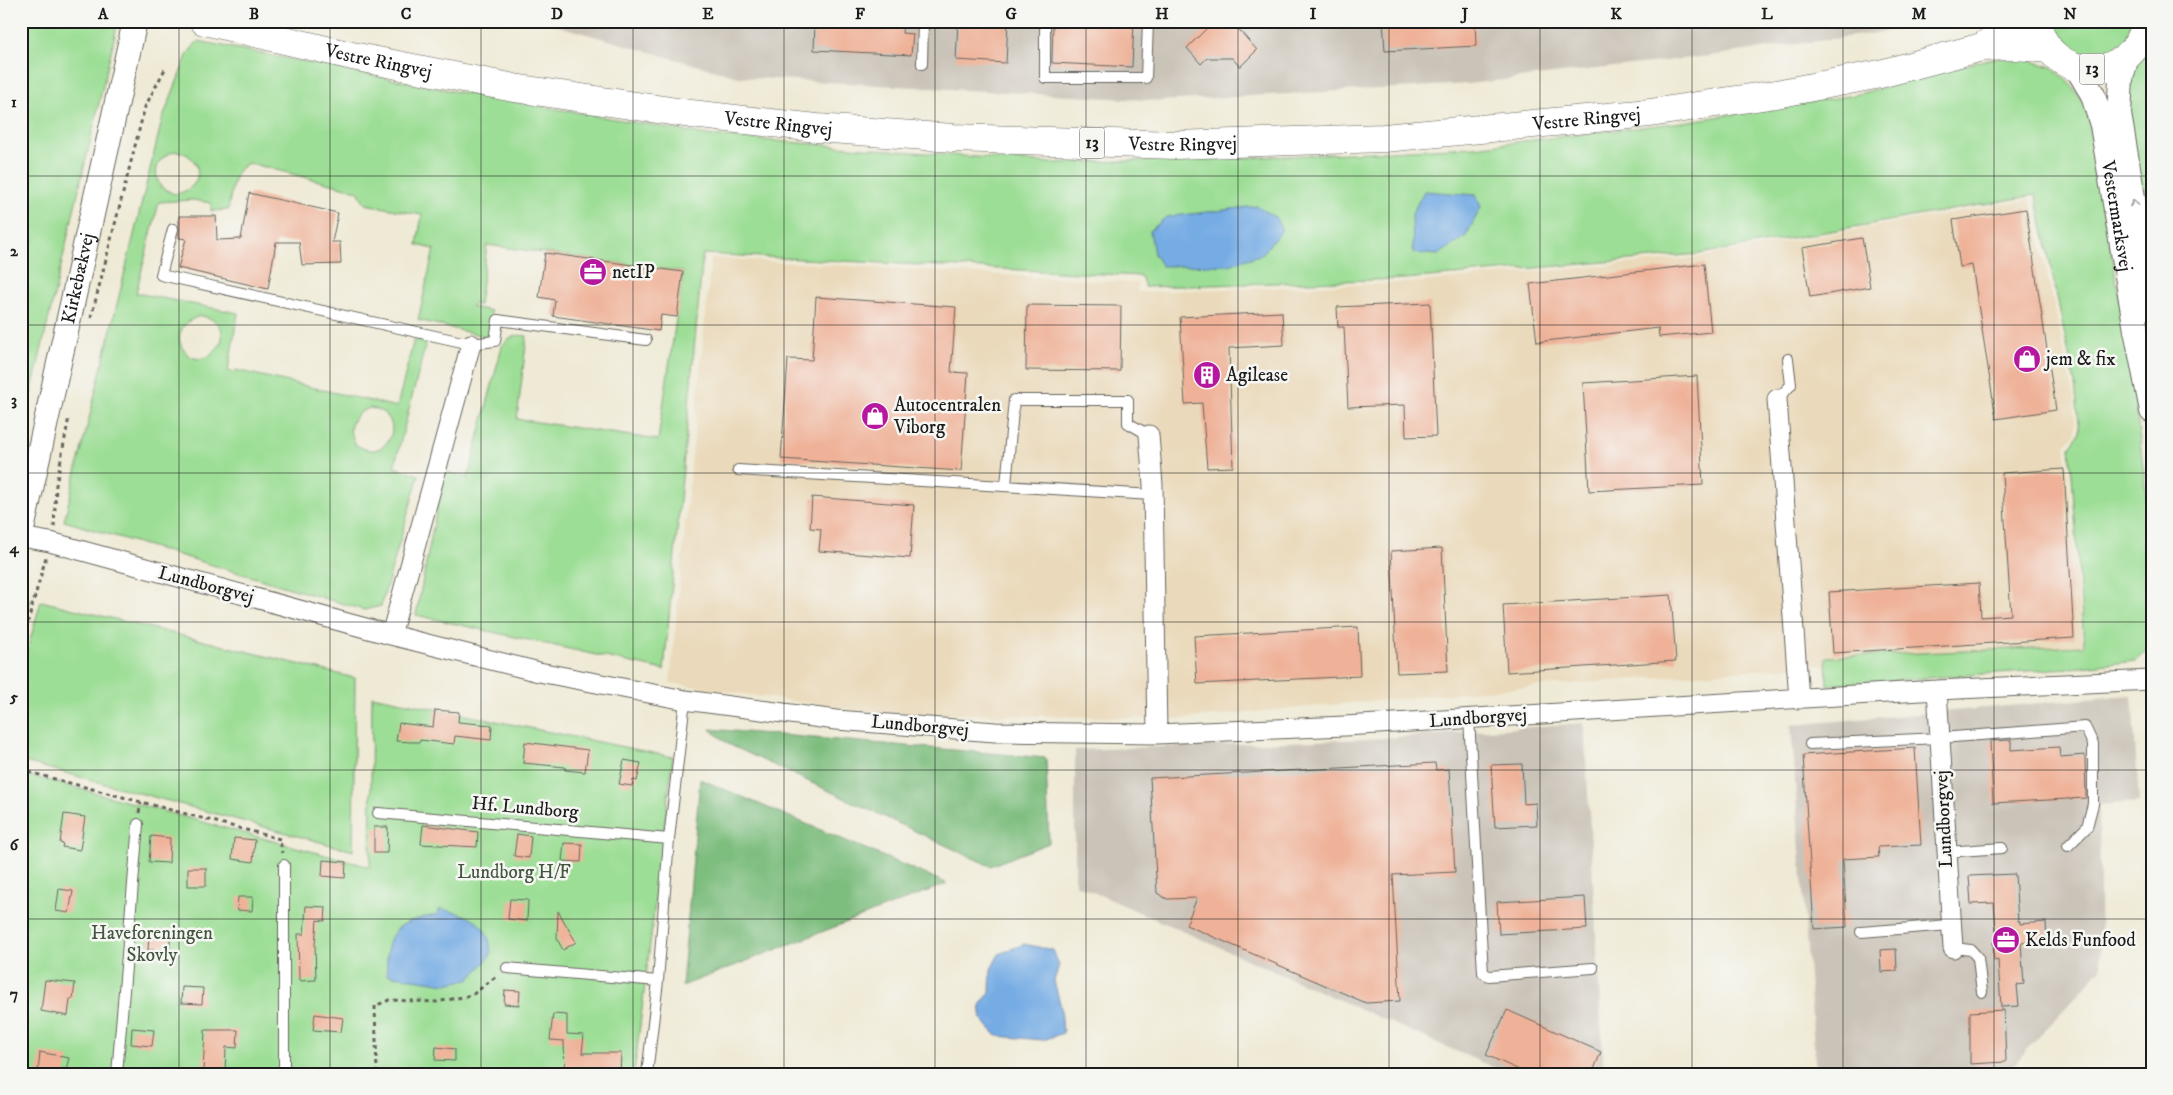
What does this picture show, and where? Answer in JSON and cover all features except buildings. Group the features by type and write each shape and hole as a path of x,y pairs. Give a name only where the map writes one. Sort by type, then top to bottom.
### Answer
{"main road":[{"name":"Vestre Ringvej","path":"204,21 352,56 514,88 691,114 817,128 953,138 1175,145 1384,138 1650,113 1776,94 1880,74 1982,47 2017,46 2049,49"},
{"name":"Vestre Ringvej","path":"1982,47 2019,21"},
{"name":"13","path":"2037,21 2042,39 2057,57 2077,68 2091,70 2116,64 2127,56 2141,39 2146,21"}],"street":[{"name":"Kirkebækvej","path":"21,535 135,21"},
{"name":"Vestermarksvej","path":"2127,56 2121,79 2119,114 2139,254 2136,330 2151,405"},
{"name":"Vestermarksvej","path":"2077,68 2093,95 2137,231"},
{"path":"391,635 471,344"},
{"path":"1777,399 1799,699"},
{"path":"1149,435 1153,495 1157,734"},
{"name":"Lundborgvej","path":"21,535 391,635 539,672 685,700 836,720 995,732 1157,734 1345,726 1937,690 2152,680"},
{"name":"Lundborgvej","path":"1937,690 1950,925 1953,948"}],"lane":[{"path":"922,64 923,21"},
{"path":"1045,21 1045,78 1146,78 1148,21"},
{"path":"173,229 161,275 471,344 495,341 498,320 646,340"},
{"path":"1777,399 1791,386 1788,359"},
{"path":"1006,485 1014,400 1128,400 1128,423 1149,435"},
{"path":"738,470 1153,495"},
{"path":"647,1074 658,981 668,839 685,700"},
{"path":"1469,718 1483,973 1489,976 1593,968"},
{"path":"1810,744 1940,738 2085,727 2093,744 2093,804 2087,827 2068,846"},
{"name":"Hf. Lundborg","path":"378,813 668,839"},
{"path":"117,1074 138,824"},
{"path":"1946,852 2002,848"},
{"path":"284,865 284,1074"},
{"path":"1861,932 1950,925"},
{"path":"1953,948 1971,950 1978,958 1982,992"},
{"path":"506,968 658,981"}],"path":[{"path":"91,319 145,107 166,66"},
{"path":"21,646 55,520 56,485 69,416"},
{"path":"21,770 280,839 284,865"},
{"path":"377,1074 375,1006 389,1000 438,1002 472,995 506,968"}],"shaded area":[{"path":"541,21 1962,21 1709,56 1468,84 1162,101 738,77"},
{"path":"2031,199 2074,398 2076,433 2065,445 2082,645 1504,689 1182,719 866,712 670,683 711,258 1138,283 1137,292 1404,283 1696,258"},
{"path":"2132,695 2139,802 2099,805 2101,969 2005,1074 1816,1074 1791,725"},
{"path":"1584,723 1604,1074 1508,1074 1075,884 1075,750 1370,739"}],"green space":[{"path":"21,21 95,21 117,26 21,437"},
{"path":"2052,21 2132,21 2125,40 2117,49 2106,54 2095,55 2083,54 2062,42 2056,33"},
{"path":"198,41 458,92 714,136 1050,163 1244,158 1474,147 1683,122 1855,95 1988,59 2018,57 2052,67 2073,87 2086,109 2096,156 2102,203 2129,349 2152,542 2152,647 2135,661 2082,667 1827,685 1826,657 2084,646 2070,447 2080,433 2075,384 2036,195 1700,254 1405,279 1145,287 1141,276 703,254 664,670 416,615 444,471 468,478 502,346 513,336 527,336 517,419 658,440 683,272 487,245 479,305 473,304 472,307 491,311 488,337 418,320 434,249 417,245 422,215 365,204 358,191 249,163 243,166 236,176 228,210 211,211 211,203 193,200 159,202 136,293 238,313 228,371 235,373 236,370 397,407 414,339 426,343 394,467 419,475 381,606 364,610 64,521 162,120 188,53","holes":["177,151 186,154 193,160 197,166 198,174 196,181 191,187 184,192 174,194 161,187 158,181 157,170 158,164 165,156","201,316 215,321 222,330 222,339 217,348 210,355 200,359 191,356 182,347 180,341 183,327","370,408 382,412 389,419 392,428 390,437 385,444 377,449 367,450 355,444 350,430 354,419"]},
{"path":"2152,44 2152,215 2139,195 2125,109 2131,72"},
{"path":"21,598 31,599 21,633"},
{"path":"41,601 355,678 353,851 21,761 21,672"},
{"path":"372,696 673,757 634,1074 21,1074 21,773 370,867"},
{"path":"710,729 1046,758 1049,843 990,866 728,744"},
{"path":"700,779 946,883 946,884 682,986"}],"water":[{"path":"1424,191 1476,195 1481,207 1466,236 1438,255 1413,253 1412,214"},
{"path":"1257,206 1275,217 1282,230 1262,254 1229,265 1162,266 1154,254 1150,231 1166,217"},
{"path":"440,909 468,917 482,927 490,944 491,955 470,979 446,984 387,975 388,948 395,931 411,921 437,915"},
{"path":"1024,944 1053,950 1059,965 1054,981 1061,1007 1063,1033 1043,1040 997,1036 982,1020 980,1005 990,992 991,969 999,954"}],"place":[{"name":"netIP","path":"593,272"},
{"name":"jem & fix","path":"2027,359"},
{"name":"Agilease","path":"1207,375"},
{"name":"Autocentralen Viborg","path":"875,416"},
{"name":"Kelds Funfood","path":"2006,940"}],"park label":[{"name":"Lundborg H/F","path":"514,872"},
{"name":"Haveforeningen Skovly","path":"152,944"}]}
